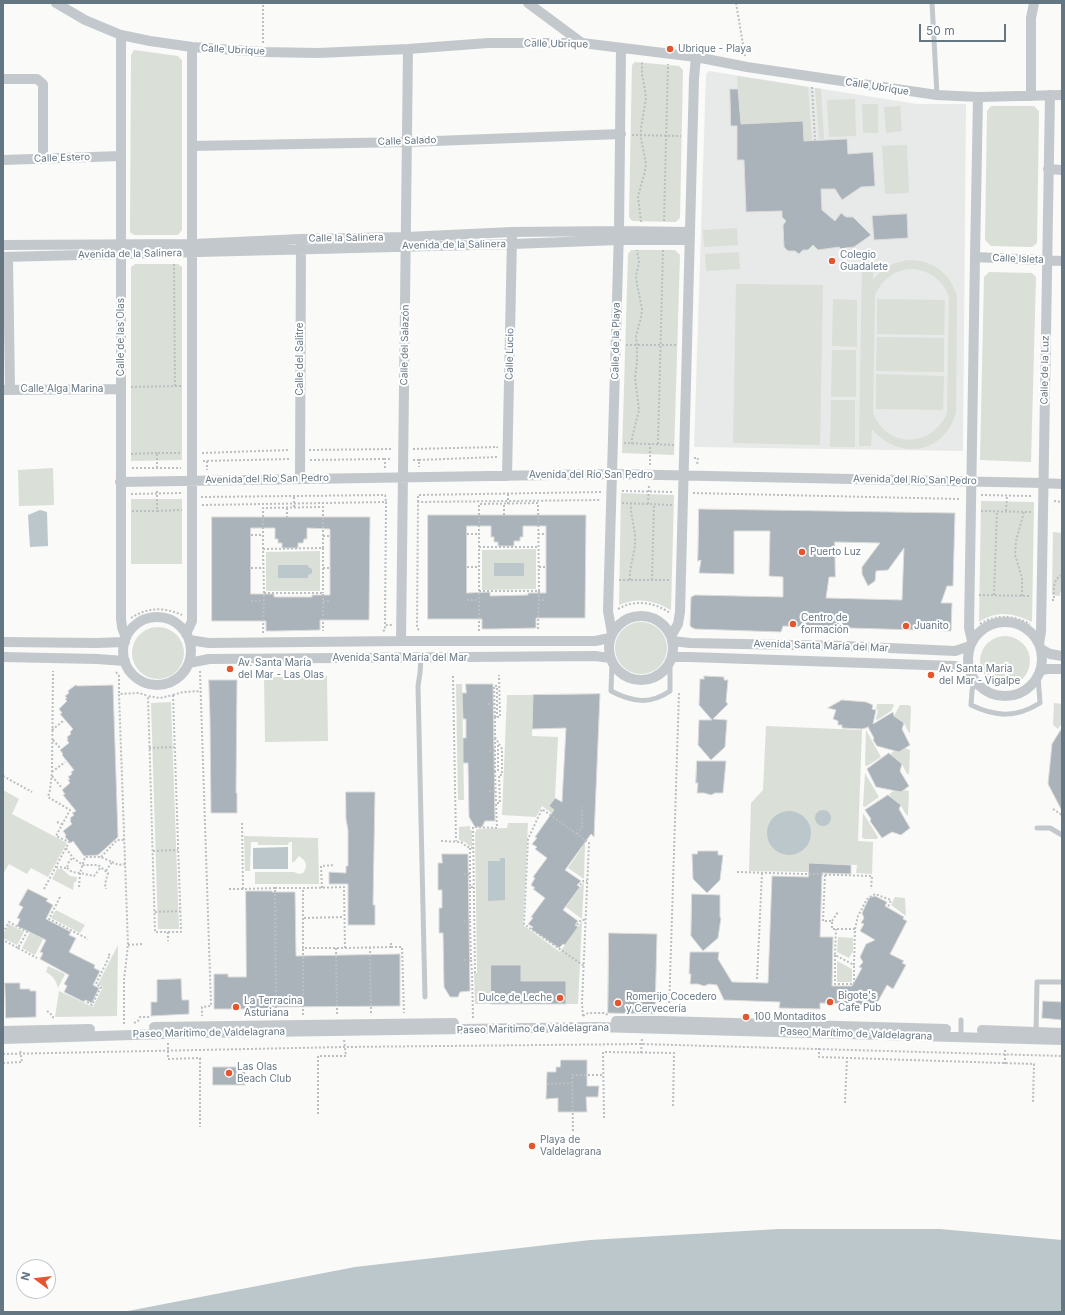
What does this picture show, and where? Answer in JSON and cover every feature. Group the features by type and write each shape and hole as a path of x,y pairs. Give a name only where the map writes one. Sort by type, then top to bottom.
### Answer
{"street":[{"name":"Calle Ubrique","path":"56,3 85,20 121,35 192,47 263,52 318,53 408,49 488,43 582,44 696,57 747,67 937,95 978,97 1062,95"},
{"path":"528,3 582,44"},
{"path":"1030,96 1031,18 1034,3"},
{"name":"Calle de las Olas","path":"121,35 121,250 125,388 120,482 121,619 125,640"},
{"path":"188,637 179,625 170,620 160,617 149,618 139,622 131,629 125,640 123,652 131,674 139,680 149,684 160,685 170,683 179,677 186,669 191,656 188,637 192,621 193,481 192,47"},
{"name":"Calle de la Playa","path":"611,636 613,610 613,474 619,235 625,135 621,48"},
{"name":"Calle del Salazón","path":"401,641 408,49"},
{"path":"672,638 678,624 680,612 679,505 684,475 680,445 690,236 696,57"},
{"path":"3,79 37,79 43,84 44,159"},
{"name":"Calle de la Luz","path":"1040,646 1050,96"},
{"path":"978,97 970,628 971,644 967,662 969,670 974,681 983,690 995,696 1008,697 1020,694 1031,687 1039,673 1042,660 1040,646"},
{"name":"Calle Salado","path":"192,146 408,142 625,135"},
{"name":"Calle Estero","path":"3,160 121,156"},
{"path":"1048,169 1062,170"},
{"path":"406,242 512,232 619,235"},
{"name":"Calle Lucio","path":"507,476 512,232"},
{"name":"Avenida de la Salinera","path":"193,248 406,242 512,244 619,235 690,236"},
{"name":"Calle del Salitre","path":"300,479 301,244"},
{"path":"3,245 121,250 193,248"},
{"name":"Avenida de la Salinera","path":"5,257 121,250"},
{"path":"5,257 7,390"},
{"name":"Calle Isleta","path":"975,257 1062,261"},
{"name":"Calle Alga Marina","path":"7,390 125,388"},
{"name":"Avenida del Río San Pedro","path":"120,482 613,474 1062,484"},
{"path":"642,615 659,621 666,628 672,638 673,649 671,659 665,669 658,675 650,678 641,680 624,676 611,660 608,648 611,636 617,626 632,616 642,615"},
{"path":"971,644 979,632 989,625 1000,622 1012,622 1023,626 1032,634 1040,646 1050,654 1062,656"},
{"name":"Avenida Santa María del Mar","path":"188,637 209,643 595,641 611,636"},
{"name":"Avenida Santa María del Mar","path":"672,638 690,643 845,646 955,651 971,644"},
{"path":"3,642 97,644 125,640"},
{"name":"Avenida Santa María del Mar","path":"189,663 209,659 595,656 611,660"},
{"name":"Avenida Santa María del Mar","path":"671,659 689,656 955,666 969,670"},
{"path":"3,657 97,658 125,661"},
{"path":"1039,673 1048,669 1062,669"},
{"name":"Paseo Marítimo de Valdelagrana","path":"3,1031 198,1026 662,1021 961,1029 1036,1035 1062,1040"},
{"name":"Paseo Marítimo de Valdelagrana","path":"3,1039 198,1033 596,1027 961,1029"},
{"name":"Paseo Marítimo de Valdelagrana","path":"1036,1035 1062,1033"}],"lane":[{"path":"932,3 937,95"},
{"path":"421,658 418,686 425,997"},
{"path":"611,660 611,691 623,697 640,701 652,700 670,691 671,659"},
{"path":"974,681 971,706 993,714 1017,714 1040,703 1039,673"},
{"path":"1037,828 1050,828 1062,835"},
{"path":"1036,1035 1037,982 1062,982"}],"path":[{"path":"263,3 263,52"},
{"path":"736,3 747,67"},
{"path":"636,61 648,62"},
{"path":"641,223 638,196 646,164 641,136 646,98 642,75 642,61"},
{"path":"664,224 668,64 673,65"},
{"path":"813,86 815,140"},
{"path":"625,135 683,136"},
{"path":"632,444 632,438 639,410 634,383 637,363 636,336 642,309 636,276 639,262 636,248"},
{"path":"658,444 663,248 669,248"},
{"path":"175,387 174,262 179,262"},
{"path":"623,344 678,346"},
{"path":"125,388 184,386"},
{"path":"620,443 680,445"},
{"path":"675,451 680,445"},
{"path":"409,449 497,447 497,457 419,460"},
{"path":"300,451 293,459 202,461 202,452 396,449"},
{"path":"129,454 156,453"},
{"path":"650,457 656,457"},
{"path":"307,460 385,459"},
{"path":"129,468 186,468"},
{"path":"619,491 675,492 679,505"},
{"path":"422,632 417,628 418,495 601,492 601,507"},
{"path":"127,494 186,493"},
{"path":"508,493 508,504"},
{"path":"619,503 691,505 692,493 963,499"},
{"path":"200,509 200,497 385,495 385,625"},
{"path":"980,500 980,495 1036,496"},
{"path":"294,496 294,508"},
{"path":"1006,511 1007,496"},
{"path":"418,502 602,499"},
{"path":"200,506 386,502"},
{"path":"472,632 479,632 479,504 538,503 538,632 532,632"},
{"path":"504,504 504,515"},
{"path":"630,580 630,569 636,540 630,513 631,504"},
{"path":"652,580 654,504"},
{"path":"980,506 980,511 1035,512"},
{"path":"263,634 263,508 323,507 323,633"},
{"path":"287,508 287,517"},
{"path":"129,512 156,511"},
{"path":"994,595 997,511"},
{"path":"1022,596 1022,578 1015,555 1016,541 1024,512"},
{"path":"467,534 479,534"},
{"path":"538,534 546,534"},
{"path":"251,535 263,535"},
{"path":"323,536 330,536"},
{"path":"479,547 538,547"},
{"path":"263,549 323,548"},
{"path":"467,567 479,567"},
{"path":"538,567 546,567"},
{"path":"251,568 263,568"},
{"path":"323,568 330,568"},
{"path":"1050,600 1054,600 1055,581 1062,575"},
{"path":"618,580 673,580"},
{"path":"479,591 538,590"},
{"path":"264,593 323,593"},
{"path":"978,595 1034,596"},
{"path":"467,600 479,600"},
{"path":"538,600 546,600"},
{"path":"251,601 264,601"},
{"path":"323,601 330,601"},
{"path":"613,610 617,602"},
{"path":"613,610 628,604 647,603 658,605 672,614 672,612 680,612"},
{"path":"121,619 129,619 144,611 153,609 165,609 186,617 192,617"},
{"path":"977,625 995,617 1014,617 1034,626"},
{"path":"201,668 211,1006 202,1007 202,1016"},
{"path":"44,889 69,842 56,836 70,810 48,797 52,776 53,671"},
{"path":"496,717 500,717 499,675"},
{"path":"453,676 456,841"},
{"path":"670,685 679,684 670,1014"},
{"path":"472,972 475,972 474,827 497,828 494,750 496,717 496,686 494,686 496,717"},
{"path":"124,1024 124,980 128,945 119,694 139,693 160,698 183,692 201,691"},
{"path":"148,696 155,932 181,932 173,695"},
{"path":"488,704 494,704"},
{"path":"52,730 63,721"},
{"path":"495,737 502,749 502,775 499,775 500,803 496,803"},
{"path":"52,739 60,748"},
{"path":"495,771 498,771 498,742"},
{"path":"150,748 174,747"},
{"path":"488,750 494,750"},
{"path":"52,772 65,762"},
{"path":"3,776 32,792"},
{"path":"52,776 61,788"},
{"path":"489,791 495,791"},
{"path":"577,834 582,828 582,807"},
{"path":"583,1016 582,1003 584,966 589,843 542,809 528,839 524,924 584,966"},
{"path":"1053,809 1062,815"},
{"path":"57,822 62,824"},
{"path":"242,823 243,889"},
{"path":"100,857 117,840 124,840"},
{"path":"441,841 461,842 470,848 474,848"},
{"path":"582,846 585,841"},
{"path":"66,848 73,858 83,865 98,864 108,873 106,889"},
{"path":"470,848 470,920 473,1018"},
{"path":"153,851 178,850"},
{"path":"79,887 80,872 85,857 100,857 119,865 125,864"},
{"path":"68,868 69,861 73,858"},
{"path":"106,871 112,862"},
{"path":"322,888 321,866 335,866"},
{"path":"56,867 68,868 72,872 80,872 94,876 101,867"},
{"path":"737,872 872,876 872,889"},
{"path":"757,979 762,873"},
{"path":"464,874 470,874"},
{"path":"825,875 823,921 832,921"},
{"path":"580,885 583,881 587,881"},
{"path":"228,889 344,887 345,948"},
{"path":"276,888 276,1020"},
{"path":"303,888 303,1020"},
{"path":"836,929 835,984 854,984 854,930 858,916 867,899 875,894 891,900 888,907"},
{"path":"60,898 49,919 88,939"},
{"path":"155,912 180,911"},
{"path":"838,912 832,921 832,929 854,930"},
{"path":"303,918 344,917"},
{"path":"464,920 470,920"},
{"path":"577,925 581,920 586,920"},
{"path":"3,933 9,922 27,932 18,948"},
{"path":"168,932 168,941"},
{"path":"3,940 37,958"},
{"path":"128,945 142,944"},
{"path":"370,947 372,1019"},
{"path":"303,948 402,947 404,1018"},
{"path":"336,948 337,1019"},
{"path":"87,1002 92,1005 101,987 96,984 110,955 108,954"},
{"path":"835,955 854,965"},
{"path":"464,960 471,960"},
{"path":"47,1011 53,1016 53,1025"},
{"path":"641,1053 642,1038"},
{"path":"318,1114 318,1056 346,1056 344,1040"},
{"path":"818,1042 819,1057 1034,1064 1033,1102"},
{"path":"168,1044 168,1059 200,1058 200,1127"},
{"path":"3,1054 345,1047 642,1044 1062,1056"},
{"path":"3,1062 22,1062 19,1048"},
{"path":"1005,1048 1005,1064"},
{"path":"604,1118 603,1052 674,1053 673,1108"},
{"path":"845,1103 847,1058"},
{"path":"573,1131 572,1075 604,1075"},
{"path":"547,1084 572,1083"}],"shaded area":[{"path":"134,50 178,56 182,60 182,230 178,235 134,235 130,232 131,55"},
{"path":"635,62 679,66 683,70 680,218 676,222 632,221 629,217 632,65"},
{"name":"Colegio Guadalete","path":"709,71 917,104 966,104 963,451 694,447 706,74"},
{"path":"737,76 808,87 812,140 804,141 803,121 741,124"},
{"path":"815,88 821,89 824,139 819,139"},
{"path":"855,99 856,136 829,137 827,100"},
{"path":"862,104 878,104 878,133 863,133"},
{"path":"900,106 902,131 886,133 884,107"},
{"path":"991,106 1034,106 1039,111 1037,243 1032,247 991,246 985,240 987,111"},
{"path":"907,145 909,193 885,194 882,146"},
{"path":"737,228 738,245 704,247 703,230"},
{"path":"631,250 675,250 680,255 674,455 622,453 628,254"},
{"path":"739,252 740,269 706,271 705,254"},
{"path":"920,261 940,270 950,281 957,296 956,412 950,426 942,437 932,444 920,448 908,449 895,446 883,439 872,429 871,446 859,446 862,262 874,263 873,280 885,268 895,263","holes":["914,269 927,272 938,279 949,296 947,413 940,425 931,433 921,438 910,440 899,438 888,433 880,425 873,413 875,295 880,285 892,275 902,270"]},
{"path":"135,264 178,264 182,267 182,460 131,461 131,267"},
{"path":"989,272 1032,273 1036,277 1031,462 980,460 984,277"},
{"path":"736,284 823,285 820,445 733,443"},
{"path":"833,299 857,300 857,347 832,346"},
{"path":"877,299 945,300 944,335 877,334"},
{"path":"877,337 944,338 944,372 876,371"},
{"path":"832,350 856,350 856,397 831,397"},
{"path":"876,374 944,376 943,410 876,409"},
{"path":"831,400 855,400 855,447 830,447"},
{"path":"53,468 54,505 19,506 18,470"},
{"path":"621,493 674,495 671,610 652,602 639,600 619,605"},
{"path":"131,499 182,499 182,564 131,564"},
{"path":"981,501 1034,502 1032,622 1012,615 999,614 979,622"},
{"path":"40,510 47,512 48,546 30,547 28,515"},
{"path":"1053,532 1062,533 1062,592 1060,592 1060,596 1052,595"},
{"path":"536,549 536,589 482,590 482,550"},
{"path":"320,551 320,591 266,591 266,552"},
{"path":"494,563 524,563 524,576 494,576"},
{"path":"278,565 308,565 308,567 312,569 312,573 308,575 308,578 278,578"},
{"path":"641,622 655,626 663,634 667,648 663,662 655,670 641,674 627,670 619,662 615,648 619,634 627,626"},
{"path":"158,627 172,631 180,639 184,653 180,667 172,675 158,679 144,675 136,667 132,653 136,639 144,631"},
{"path":"1000,636 1010,636 1023,643 1030,656 1030,666 1023,679 1010,686 1000,686 991,682 984,675 980,666 980,656 984,647 991,640"},
{"path":"327,676 328,741 265,742 264,677"},
{"path":"456,684 462,684 464,800 458,800"},
{"path":"507,695 533,695 532,736 558,737 555,798 549,806 575,830 542,806 536,817 502,815"},
{"path":"171,702 179,929 158,929 151,703"},
{"path":"1054,703 1062,704 1062,723 1058,729 1053,725"},
{"path":"877,704 893,704 894,706 891,711 877,720"},
{"path":"900,705 909,705 911,707 909,733 904,723 894,716"},
{"path":"766,726 862,730 858,841 873,842 872,874 856,873 857,865 809,863 808,872 749,871 751,803 763,790"},
{"path":"866,730 881,757 867,766 865,765"},
{"path":"899,748 900,750 905,748 910,750 909,774 907,774 902,764 893,757 891,753"},
{"path":"865,773 879,797 865,807 863,806"},
{"path":"897,789 901,792 904,790 909,791 908,816 900,804 889,794"},
{"path":"3,790 19,799 12,814 67,843 48,877 31,868 27,874 9,864 3,874"},
{"path":"823,810 829,812 831,818 829,824 823,826 817,824 815,818 817,812"},
{"path":"789,811 801,815 807,821 811,833 807,845 801,851 789,855 777,851 771,845 767,833 771,821 777,815"},
{"path":"863,813 878,837 877,839 864,839 862,837"},
{"path":"508,823 528,823 523,925 560,952 582,921 578,1004 566,1004 566,981 521,981 521,965 492,965 491,1004 475,1004 474,973 477,973 475,833 477,829 507,828"},
{"path":"470,826 470,830 472,830 472,846 469,846 465,842 459,840 459,827"},
{"path":"244,836 318,838 319,884 255,884 255,872 294,872 299,874 303,873 305,870 306,863 299,856 294,862 292,862 292,842 289,842 288,845 258,845 258,842 251,842 250,871 245,871"},
{"path":"585,843 584,879 568,868"},
{"path":"288,847 288,869 253,869 253,848"},
{"path":"500,858 505,858 505,900 488,901 488,861 500,861"},
{"path":"57,869 62,869 70,876 77,877 76,882 74,882 73,890 52,879"},
{"path":"584,882 582,919 566,907"},
{"path":"895,897 905,898 906,916 891,905"},
{"path":"56,910 85,925 80,933 51,918"},
{"path":"9,924 24,932 17,945 3,938"},
{"path":"30,932 43,939 35,955 22,948"},
{"path":"838,937 853,938 853,951 849,958 837,952"},
{"path":"118,945 117,1016 55,1017 59,991 93,1007 103,987 98,984"},
{"path":"837,961 852,969 852,982 837,982"},
{"path":"48,966 65,974 58,988 54,978 46,972"},
{"path":"779,1229 940,1229 1062,1240 1062,1312 123,1312 355,1267 590,1240"}],"building":[{"path":"730,89 738,89 741,124 803,121 804,141 847,139 848,154 873,152 875,186 861,187 842,200 835,189 821,189 822,210 835,221 841,213 846,217 853,217 871,235 854,247 845,248 843,251 839,247 818,250 813,245 808,250 803,250 799,254 795,251 788,251 784,247 783,225 786,221 782,217 782,211 746,212 744,160 737,160 737,126 731,126"},
{"path":"907,214 908,238 874,240 872,216"},
{"path":"699,509 955,513 953,586 947,586 941,603 952,603 951,631 783,626 781,632 695,629 690,625 691,597 695,595 783,597 783,577 769,576 770,531 734,531 734,574 699,573 701,560 698,561","holes":["835,542 880,543 862,567 862,574 868,586 875,581 876,571 888,570 904,548 902,600 826,598 829,577 835,577"]},
{"path":"428,515 586,515 585,618 536,618 536,628 492,629 482,629 482,619 428,619","holes":["467,526 491,526 491,537 494,537 494,542 498,542 498,546 514,546 514,541 520,541 520,537 523,537 523,526 546,526 546,593 490,596 490,592 467,593"]},
{"path":"212,517 370,517 369,620 320,620 320,630 276,631 266,631 266,621 212,621","holes":["251,528 275,528 275,539 278,539 278,543 282,543 282,548 298,548 298,543 303,543 304,539 307,539 307,528 330,529 330,595 312,595 312,597 274,597 274,594 251,594"]},
{"path":"704,676 724,677 724,680 728,680 726,702 728,704 713,719 727,720 725,747 711,760 698,745 699,720 712,720 699,705 700,679 704,679"},
{"path":"209,680 237,680 237,813 211,813"},
{"path":"466,684 493,684 495,821 485,821 482,827 475,827 469,817 468,763 463,763 463,738 466,738 466,719 463,719 462,693 466,693"},
{"path":"76,685 113,685 118,837 98,855 84,856 73,841 71,843 65,837 66,835 63,831 72,824 70,818 74,815 72,813 76,811 63,795 65,794 62,790 70,783 68,780 70,779 68,777 74,770 62,755 63,754 60,750 69,743 67,737 71,734 70,732 73,729 60,714 62,713 59,709 67,701 65,696 69,693 68,691"},
{"path":"600,694 594,837 591,834 565,870 581,881 577,885 580,887 563,910 578,921 575,925 578,927 565,945 563,944 559,948 531,929 533,927 528,924 533,918 531,917 545,898 533,889 535,888 531,885 535,878 533,877 547,858 535,849 537,847 532,844 537,838 535,837 554,810 549,806 555,798 562,802 566,728 532,729 533,695"},
{"path":"842,700 866,702 873,705 872,709 876,710 873,724 893,712 894,716 904,723 902,729 910,745 899,752 877,746 868,727 862,729 842,728 842,725 838,725 838,721 833,719 836,710 828,708"},
{"path":"1062,728 1062,811 1048,784 1052,744"},
{"path":"889,753 902,764 900,771 909,786 901,792 876,787 867,769"},
{"path":"697,761 726,761 723,793 715,793 711,795 697,793"},
{"path":"346,792 375,792 373,905 375,905 375,925 348,925 348,884 329,884 329,872 346,873 346,866 348,866"},
{"path":"888,795 901,805 899,809 910,828 901,835 892,832 882,838 870,821 871,819 865,810"},
{"path":"698,851 718,851 718,855 723,855 720,880 707,893 693,879 692,854 697,854"},
{"path":"442,854 468,854 470,991 460,992 458,997 450,997 444,987 443,933 439,933 439,908 442,908 442,890 438,890 438,863 442,863"},
{"path":"809,863 851,865 851,874 822,873 820,937 833,937 832,986 852,986 862,968 859,967 863,962 860,957 866,944 875,940 860,931 864,924 861,923 864,918 862,913 869,898 875,896 887,902 885,906 904,917 903,919 907,921 890,954 904,961 902,963 906,965 893,989 887,985 876,1005 820,1003 820,1009 779,1008 780,1002 724,1000 717,985 709,984 704,986 690,984 690,952 719,952 718,959 732,982 768,983 772,876 808,877"},
{"path":"28,889 48,899 46,901 53,905 46,919 71,932 69,935 76,938 69,952 95,965 94,968 100,971 93,985 99,988 92,1003 85,1000 84,1002 64,992 67,986 64,984 69,975 40,959 43,953 40,952 46,940 17,926 20,919 17,918 23,907 19,905"},
{"path":"246,891 295,892 296,956 400,954 400,1006 214,1009 214,974 228,974 228,977 246,977"},
{"path":"692,894 720,895 721,918 718,938 703,951 691,936"},
{"path":"609,933 657,934 655,1014 608,1013"},
{"path":"491,965 521,965 521,981 566,981 566,1004 491,1004"},
{"path":"181,979 182,1000 189,1000 189,1014 151,1016 151,1002 157,1002 157,980"},
{"path":"5,983 20,983 20,989 30,989 30,991 36,991 36,1017 6,1018"},
{"path":"1043,1001 1062,1002 1062,1020 1042,1018"},
{"path":"561,1060 587,1060 587,1086 599,1086 598,1097 586,1097 587,1112 558,1112 558,1098 546,1099 547,1072 556,1072 556,1067 560,1067"},
{"name":"Las Olas Beach Club","path":"213,1067 245,1067 245,1085 213,1085"}],"place":[{"name":"Ubrique - Playa","path":"670,49"},
{"name":"Colegio Guadalete","path":"832,261"},
{"name":"Puerto Luz","path":"802,552"},
{"name":"Centro de formación","path":"793,624"},
{"name":"Juanito","path":"906,626"},
{"name":"Av. Santa María del Mar - Las Olas","path":"230,669"},
{"name":"Av. Santa María del Mar - Vigalpe","path":"931,675"},
{"name":"Dulce de Leche","path":"560,998"},
{"name":"Bigote's Cafe Pub","path":"830,1002"},
{"name":"Romerijo Cocedero y Cervecería","path":"618,1003"},
{"name":"La Terracina Asturiana","path":"236,1007"},
{"name":"100 Montaditos","path":"746,1017"},
{"name":"Las Olas Beach Club","path":"229,1073"},
{"name":"Playa de Valdelagrana","path":"532,1146"}]}
